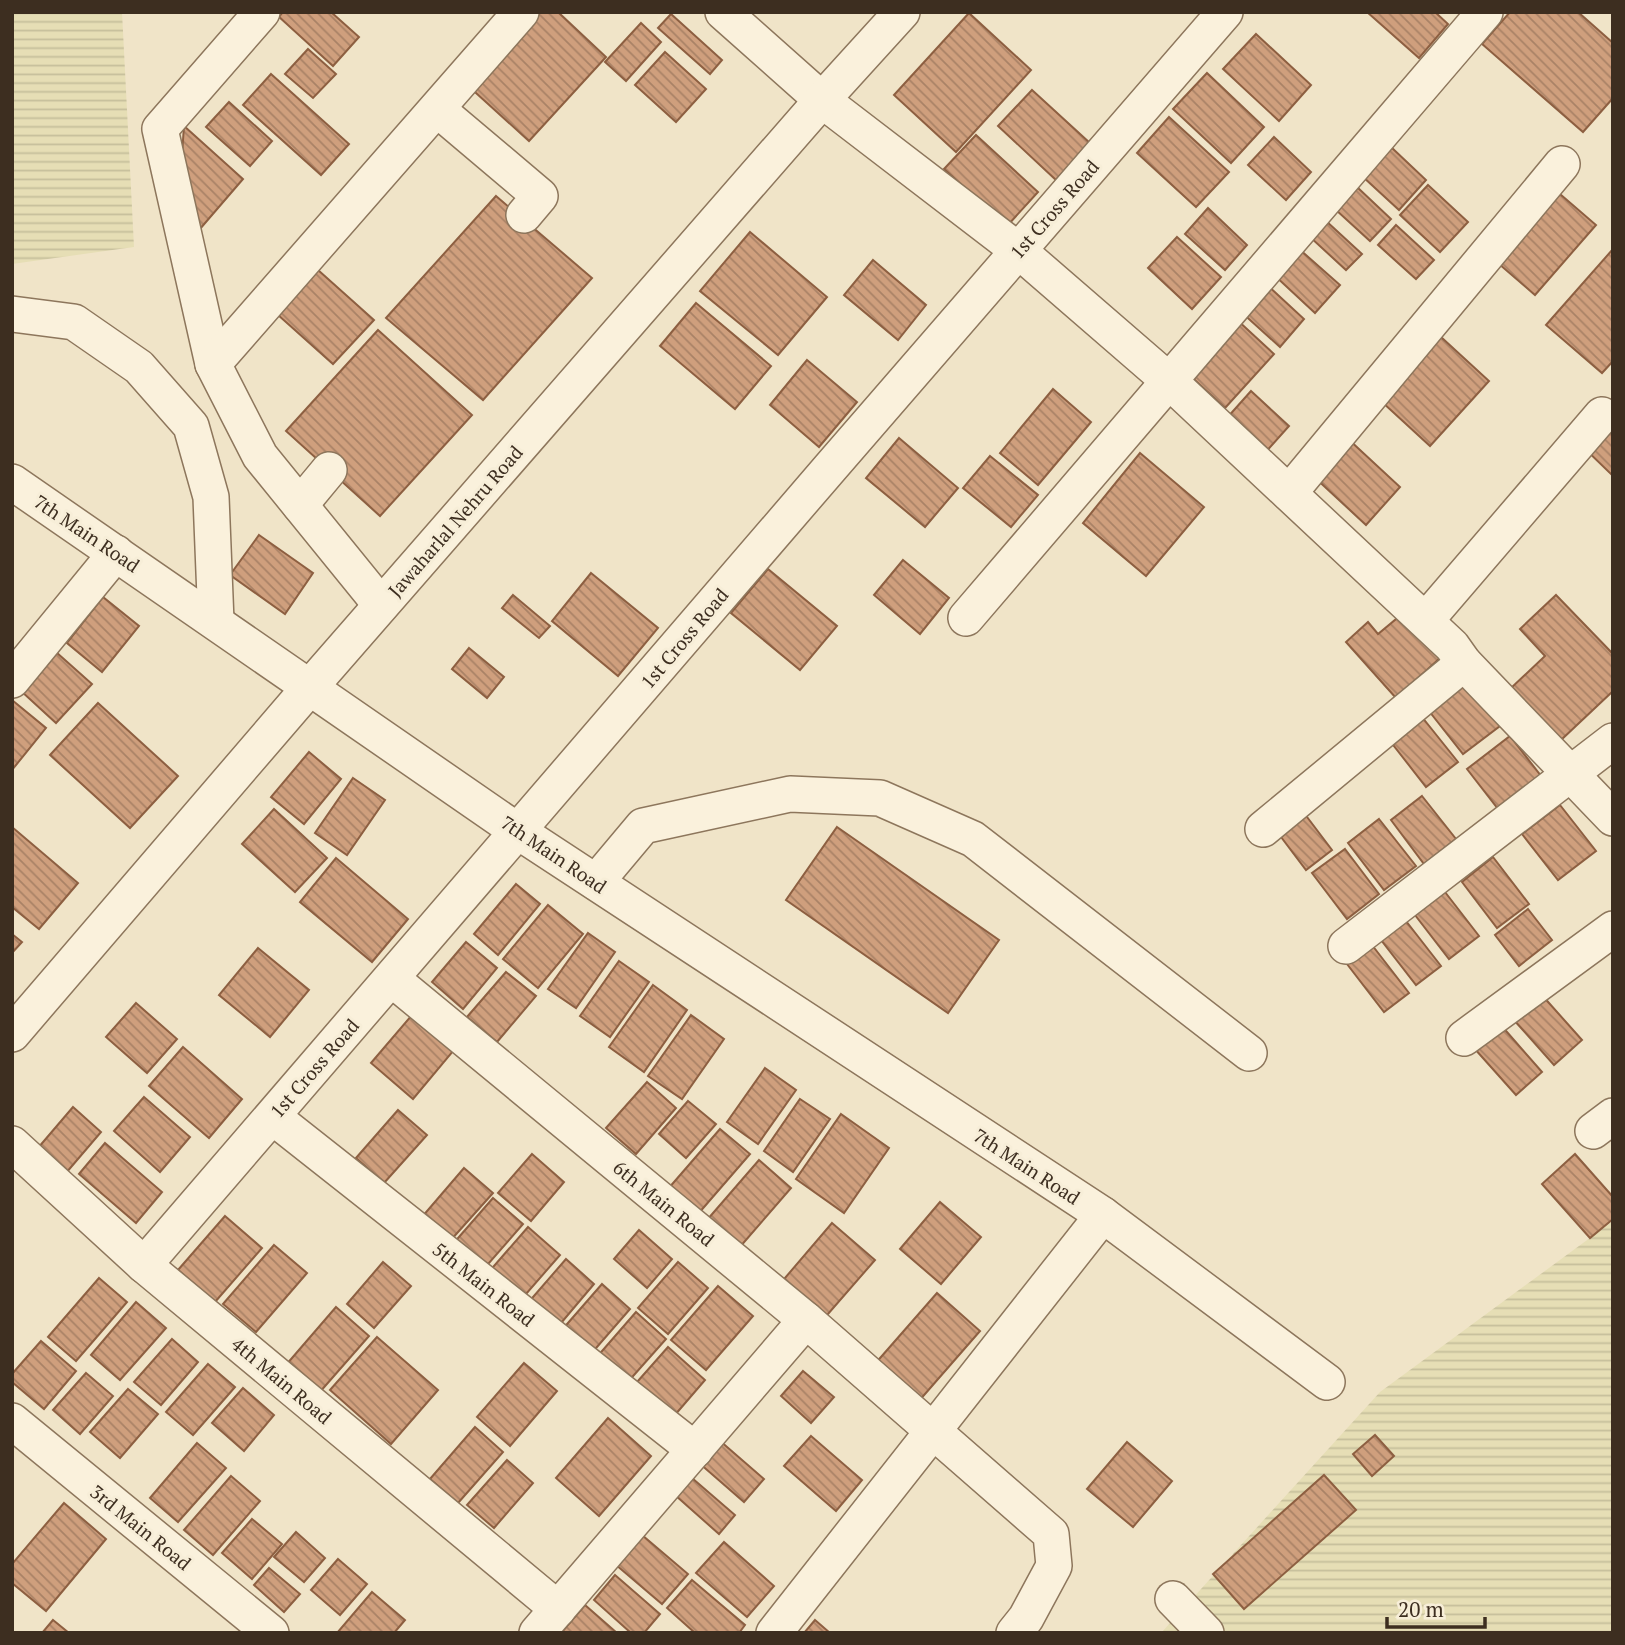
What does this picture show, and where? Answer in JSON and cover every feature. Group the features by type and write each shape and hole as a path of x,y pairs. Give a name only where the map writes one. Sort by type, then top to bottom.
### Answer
{"street":[{"path":"262,12 160,129 213,365 260,456 381,605"},
{"path":"213,365 521,12"},
{"path":"723,12 822,100 1018,251 1168,380 1426,620 1569,775 1613,818"},
{"name":"Jawaharlal Nehru Road","path":"12,1034 381,605 902,12"},
{"name":"1st Cross Road","path":"144,1265 1225,12"},
{"path":"966,618 1485,12"},
{"path":"437,109 540,196 524,215"},
{"path":"1289,493 1562,164"},
{"path":"12,314 74,322 139,367 191,426 211,497 216,622"},
{"path":"1426,620 1602,415"},
{"path":"300,505 329,470"},
{"name":"7th Main Road","path":"12,482 310,687 328,703 338,706 519,832 1103,1215 1327,1382"},
{"path":"12,680 116,554"},
{"path":"1263,829 1464,663"},
{"path":"1346,946 1613,741"},
{"path":"596,882 643,826 790,794 880,798 973,839 1249,1053"},
{"path":"1464,1038 1613,929"},
{"name":"6th Main Road","path":"392,979 806,1320 1051,1535 1054,1566 1026,1618 1014,1633"},
{"name":"5th Main Road","path":"273,1117 695,1450"},
{"name":"4th Main Road","path":"12,1144 144,1265 547,1621"},
{"path":"775,1633 1103,1215"},
{"path":"547,1621 806,1320"},
{"name":"3rd Main Road","path":"15,1429 271,1633"},
{"path":"1173,1599 1206,1633"}],"shaded area":[{"path":"12,12 122,12 134,247 12,264"},
{"path":"1613,1221 1613,1633 1161,1633 1380,1392"}],"building":[{"path":"283,12 331,12 359,37 333,66 279,17"},
{"path":"532,12 558,12 606,57 529,141 466,84"},
{"path":"1367,12 1435,12 1448,24 1419,58"},
{"path":"1510,12 1578,12 1613,43 1613,98 1583,132 1482,44"},
{"path":"969,13 1031,70 956,152 894,95"},
{"path":"671,14 722,60 710,74 658,28"},
{"path":"641,23 661,42 626,81 605,62"},
{"path":"1256,34 1311,85 1279,121 1223,69"},
{"path":"308,49 336,74 313,98 285,74"},
{"path":"665,52 706,89 676,122 635,85"},
{"path":"1207,73 1264,127 1231,163 1173,109"},
{"path":"271,74 349,144 321,175 243,105"},
{"path":"1032,90 1090,143 1056,180 998,126"},
{"path":"229,102 272,141 250,166 206,127"},
{"path":"1169,117 1229,172 1196,207 1137,153"},
{"path":"184,126 243,179 193,237 180,183"},
{"path":"976,135 1038,192 1007,226 944,169"},
{"path":"1274,137 1311,172 1286,200 1248,165"},
{"path":"1391,147 1426,180 1399,210 1363,177"},
{"path":"1428,185 1468,222 1440,252 1400,215"},
{"path":"1357,187 1391,219 1370,241 1336,210"},
{"path":"1553,188 1596,225 1535,295 1492,258"},
{"path":"496,196 592,278 483,400 386,318"},
{"path":"1208,208 1247,245 1225,270 1185,234"},
{"path":"1325,220 1362,254 1346,270 1310,237"},
{"path":"1396,225 1434,260 1416,279 1378,245"},
{"path":"750,232 827,297 778,355 700,291"},
{"path":"1177,237 1221,277 1192,309 1148,268"},
{"path":"1298,248 1340,285 1315,313 1273,274"},
{"path":"1613,249 1613,361 1602,373 1546,325"},
{"path":"873,260 926,305 898,340 844,295"},
{"path":"318,270 374,320 333,364 278,315"},
{"path":"1265,283 1304,319 1280,347 1240,311"},
{"path":"696,303 771,366 735,409 660,346"},
{"path":"1235,318 1274,354 1225,408 1186,372"},
{"path":"378,330 472,415 380,516 286,431"},
{"path":"1441,337 1489,381 1430,446 1382,402"},
{"path":"807,360 857,402 819,447 770,405"},
{"path":"1053,389 1091,422 1038,485 1000,453"},
{"path":"1251,391 1289,426 1264,454 1226,419"},
{"path":"1613,410 1613,476 1580,444"},
{"path":"1346,437 1400,487 1366,525 1312,475"},
{"path":"899,438 958,488 925,527 866,478"},
{"path":"1140,453 1204,507 1146,576 1083,523"},
{"path":"990,456 1038,495 1011,527 963,488"},
{"path":"259,535 313,573 285,614 230,575"},
{"path":"903,560 949,598 920,634 874,595"},
{"path":"768,569 837,626 800,670 731,613"},
{"path":"591,573 658,628 618,676 552,621"},
{"path":"513,595 550,626 539,638 502,608"},
{"path":"1556,595 1613,654 1613,691 1561,740 1511,688 1545,656 1520,629"},
{"path":"103,597 139,626 102,672 67,643"},
{"path":"1401,615 1440,658 1396,698 1346,642 1368,622 1378,634"},
{"path":"469,648 504,677 487,698 452,669"},
{"path":"56,652 92,684 56,723 21,691"},
{"path":"1466,683 1500,726 1463,754 1429,711"},
{"path":"12,700 46,728 12,770"},
{"path":"98,703 178,776 130,828 50,755"},
{"path":"1422,717 1458,762 1426,787 1390,741"},
{"path":"1510,736 1545,781 1502,814 1467,769"},
{"path":"309,752 341,779 304,824 271,797"},
{"path":"353,778 385,800 347,855 315,833"},
{"path":"1422,796 1456,839 1424,864 1391,820"},
{"path":"1560,805 1596,851 1558,880 1522,834"},
{"path":"274,809 327,858 295,892 242,844"},
{"path":"1301,809 1332,850 1306,870 1275,829"},
{"path":"1379,819 1416,866 1384,890 1348,843"},
{"path":"12,827 78,883 39,929 12,907"},
{"path":"837,827 999,940 948,1013 786,900"},
{"path":"1345,849 1379,894 1347,919 1312,873"},
{"path":"1493,857 1529,904 1497,928 1462,882"},
{"path":"336,858 408,919 372,962 300,902"},
{"path":"516,884 540,904 498,955 474,934"},
{"path":"1445,892 1479,936 1449,959 1415,915"},
{"path":"548,905 583,934 538,988 503,959"},
{"path":"1528,909 1552,940 1519,966 1495,935"},
{"path":"1406,921 1441,966 1416,985 1381,940"},
{"path":"588,933 615,952 576,1008 548,989"},
{"path":"12,934 22,942 12,953"},
{"path":"466,942 497,968 463,1009 432,982"},
{"path":"1372,945 1409,993 1384,1012 1347,964"},
{"path":"258,948 309,990 270,1037 219,995"},
{"path":"619,961 649,982 610,1037 580,1016"},
{"path":"506,972 536,996 497,1042 467,1017"},
{"path":"653,985 687,1010 644,1072 609,1047"},
{"path":"1541,994 1582,1040 1554,1065 1513,1019"},
{"path":"136,1003 177,1039 147,1073 106,1037"},
{"path":"412,1015 454,1050 413,1099 371,1063"},
{"path":"691,1015 724,1039 682,1099 648,1076"},
{"path":"1500,1024 1542,1072 1516,1095 1474,1048"},
{"path":"183,1047 242,1099 209,1138 149,1086"},
{"path":"765,1068 796,1090 758,1144 727,1122"},
{"path":"647,1082 676,1108 636,1154 606,1128"},
{"path":"144,1097 190,1137 160,1172 114,1131"},
{"path":"800,1099 830,1119 793,1172 764,1151"},
{"path":"688,1101 716,1124 686,1158 659,1134"},
{"path":"73,1107 101,1132 66,1173 38,1148"},
{"path":"398,1110 427,1135 384,1183 356,1158"},
{"path":"841,1114 889,1148 844,1213 796,1179"},
{"path":"720,1129 750,1154 698,1214 668,1189"},
{"path":"105,1143 162,1192 136,1223 79,1174"},
{"path":"532,1154 564,1182 531,1221 498,1193"},
{"path":"1575,1154 1613,1197 1613,1219 1590,1238 1542,1184"},
{"path":"759,1160 791,1188 739,1248 707,1220"},
{"path":"464,1168 493,1193 450,1241 422,1217"},
{"path":"493,1198 523,1224 482,1271 452,1245"},
{"path":"940,1202 981,1237 941,1284 900,1249"},
{"path":"225,1216 262,1248 215,1302 178,1270"},
{"path":"832,1223 875,1260 821,1322 779,1285"},
{"path":"528,1227 560,1255 519,1302 487,1274"},
{"path":"639,1230 672,1259 647,1288 614,1259"},
{"path":"274,1245 307,1273 256,1332 223,1304"},
{"path":"566,1259 594,1284 556,1329 527,1304"},
{"path":"383,1262 411,1286 374,1328 347,1304"},
{"path":"678,1262 708,1288 668,1334 638,1308"},
{"path":"99,1278 127,1302 76,1361 48,1337"},
{"path":"602,1284 630,1309 590,1355 561,1331"},
{"path":"718,1286 753,1316 706,1370 671,1340"},
{"path":"937,1293 980,1331 918,1402 874,1365"},
{"path":"136,1302 166,1328 120,1380 91,1355"},
{"path":"336,1307 369,1336 319,1393 286,1365"},
{"path":"636,1312 666,1339 626,1384 596,1358"},
{"path":"377,1337 438,1390 391,1444 330,1390"},
{"path":"172,1339 198,1362 161,1405 134,1382"},
{"path":"41,1341 76,1371 44,1409 12,1382 12,1374"},
{"path":"668,1347 705,1380 668,1423 630,1390"},
{"path":"524,1363 557,1391 510,1446 477,1417"},
{"path":"208,1364 235,1387 193,1435 166,1412"},
{"path":"803,1371 834,1397 811,1423 781,1396"},
{"path":"86,1373 113,1396 80,1434 53,1410"},
{"path":"243,1388 274,1415 244,1451 212,1423"},
{"path":"128,1389 158,1414 120,1458 90,1432"},
{"path":"608,1418 651,1456 599,1516 556,1478"},
{"path":"475,1427 503,1452 458,1503 430,1479"},
{"path":"1375,1435 1394,1456 1372,1476 1353,1454"},
{"path":"811,1436 862,1480 836,1511 784,1466"},
{"path":"719,1440 764,1479 744,1502 699,1463"},
{"path":"1127,1442 1172,1481 1133,1527 1087,1489"},
{"path":"197,1443 226,1468 178,1522 150,1498"},
{"path":"507,1460 533,1483 494,1528 467,1505"},
{"path":"1324,1475 1356,1510 1244,1609 1213,1574"},
{"path":"231,1476 260,1501 213,1555 184,1530"},
{"path":"692,1478 735,1515 719,1534 676,1496"},
{"path":"64,1503 106,1539 46,1611 12,1583 12,1564"},
{"path":"252,1519 282,1544 252,1579 222,1553"},
{"path":"296,1532 325,1558 304,1582 274,1557"},
{"path":"642,1535 688,1574 662,1604 616,1565"},
{"path":"724,1542 774,1586 747,1617 696,1573"},
{"path":"338,1559 367,1584 340,1615 311,1590"},
{"path":"269,1568 300,1594 284,1612 254,1585"},
{"path":"615,1575 660,1614 644,1633 631,1633 594,1600"},
{"path":"692,1580 745,1625 739,1633 695,1633 667,1608"},
{"path":"372,1592 405,1620 394,1633 337,1633"},
{"path":"585,1605 617,1633 561,1633"},
{"path":"53,1620 69,1633 42,1633"},
{"path":"815,1620 830,1633 804,1633"}]}
